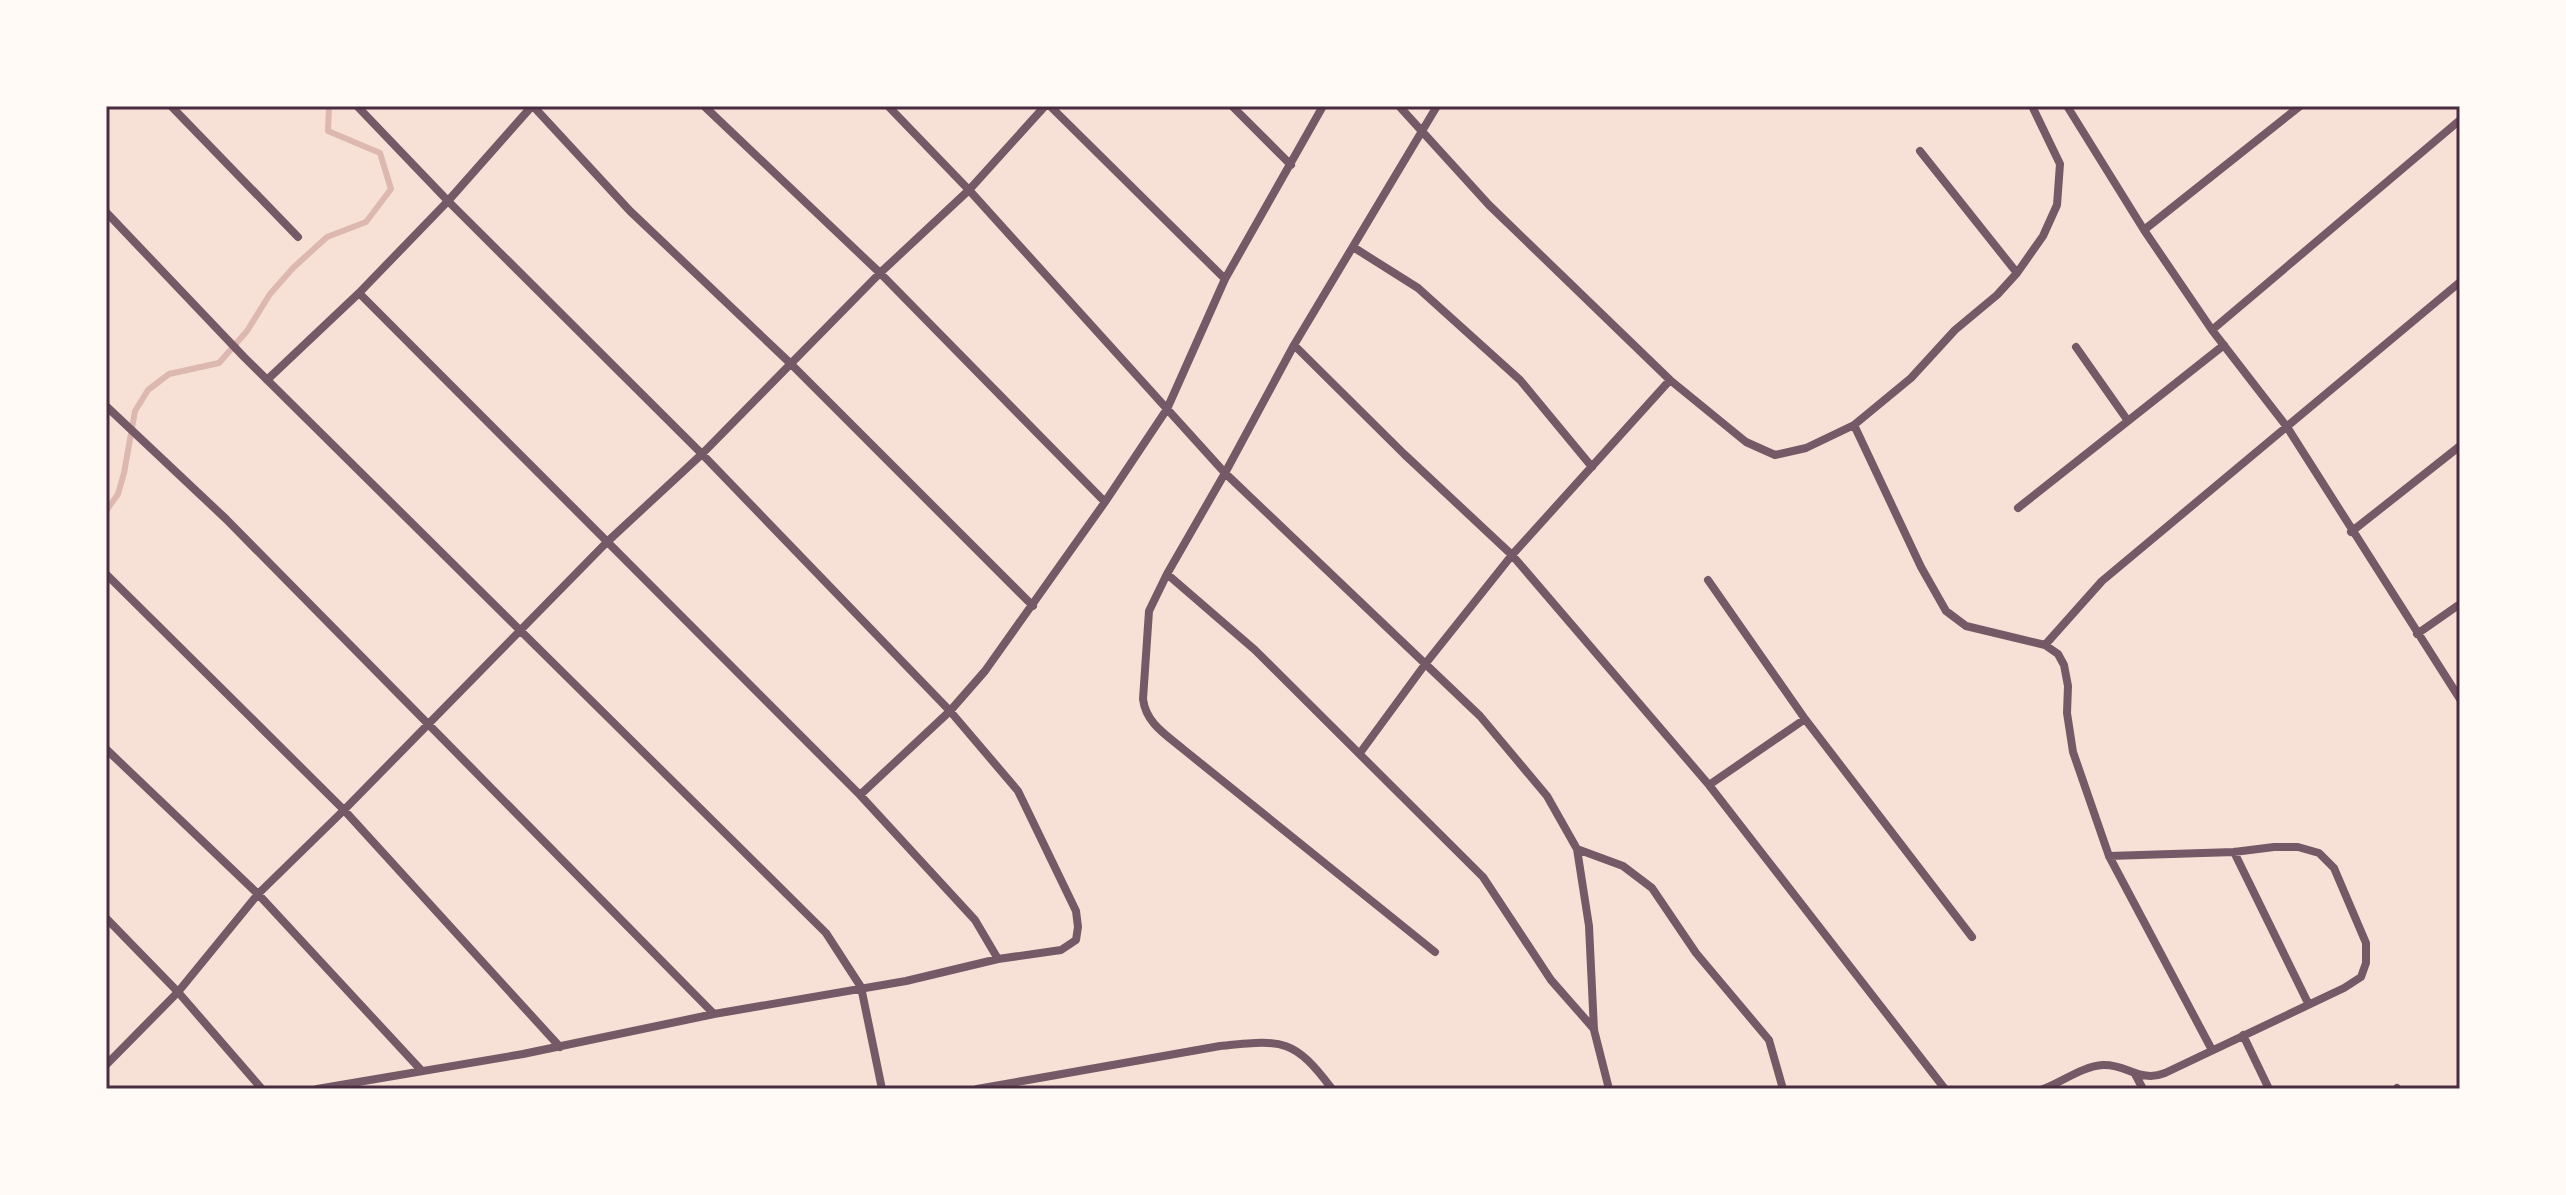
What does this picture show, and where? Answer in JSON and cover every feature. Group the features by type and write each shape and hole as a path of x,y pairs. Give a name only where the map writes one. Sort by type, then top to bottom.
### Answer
{"street":[{"path":"171,106 298,237"},
{"path":"317,1089 560,1047 714,1014 906,981 998,959 1061,950 1076,940 1078,927 1076,911 1018,791 950,711 702,454 357,106"},
{"path":"267,380 359,293 448,201 532,106 630,211 790,363 1033,606"},
{"path":"704,106 880,273 1105,502"},
{"path":"888,106 969,190 1225,473 1480,716 1547,796 1577,849 1589,926 1594,1030 1609,1089"},
{"path":"106,1065 178,992 258,894 607,542 702,454 880,273 969,190 1047,106 1225,279"},
{"path":"1232,106 1291,165"},
{"path":"860,795 950,711 985,671 1105,502 1167,409 1225,279 1323,106"},
{"path":"1399,106 1489,205 1670,380 1746,442 1775,455 1806,448 1854,425 1911,378 1955,330 1997,295 2017,273 2043,236 2057,205 2060,164 2032,106"},
{"path":"1435,952 1183,749 1145,713 1149,611 1294,345 1437,106"},
{"path":"2067,106 2144,230 2212,330 2287,427 2460,699"},
{"path":"2144,230 2300,106"},
{"path":"2212,330 2460,120"},
{"path":"1920,151 2017,273"},
{"path":"106,212 217,330 826,933 861,987 882,1089"},
{"path":"1353,247 1418,288 1520,380 1592,467"},
{"path":"2045,645 2102,581 2460,282"},
{"path":"359,293 860,795 975,920 998,959"},
{"path":"1294,345 1512,555 1709,785 1945,1089"},
{"path":"2018,508 2224,345"},
{"path":"2076,347 2128,421"},
{"path":"1360,753 1426,663 1512,555 1670,380"},
{"path":"109,409 226,519 714,1014"},
{"path":"1854,425 1921,567 1946,611 1966,626 2045,645 2058,654 2064,665 2068,686 2067,713 2073,752 2109,856 2212,1050"},
{"path":"2351,532 2460,446"},
{"path":"106,574 344,810 560,1047"},
{"path":"1167,574 1255,650 1483,877 1551,980 1594,1030"},
{"path":"1708,580 1805,719 1972,937"},
{"path":"2417,634 2460,604"},
{"path":"1709,785 1805,719"},
{"path":"106,749 258,894 421,1070"},
{"path":"2043,1089 2092,1067 2105,1065 2147,1077 2157,1076 2344,988 2361,977 2366,963 2366,943 2334,868 2319,853 2298,847 2109,856"},
{"path":"1577,849 1623,866 1652,888 1696,953 1769,1040 1783,1089"},
{"path":"2234,852 2308,1003"},
{"path":"106,918 178,992 262,1089"},
{"path":"2243,1035 2269,1089"},
{"path":"977,1089 1220,1046 1260,1042 1282,1043 1298,1051 1312,1063 1332,1089"},
{"path":"2134,1073 2143,1089"}],"waterway":[{"path":"106,511 118,494 135,411 148,390 169,374 219,363 247,331 270,294 293,268 327,237 366,222 391,189 380,153 328,131 329,106"}]}
